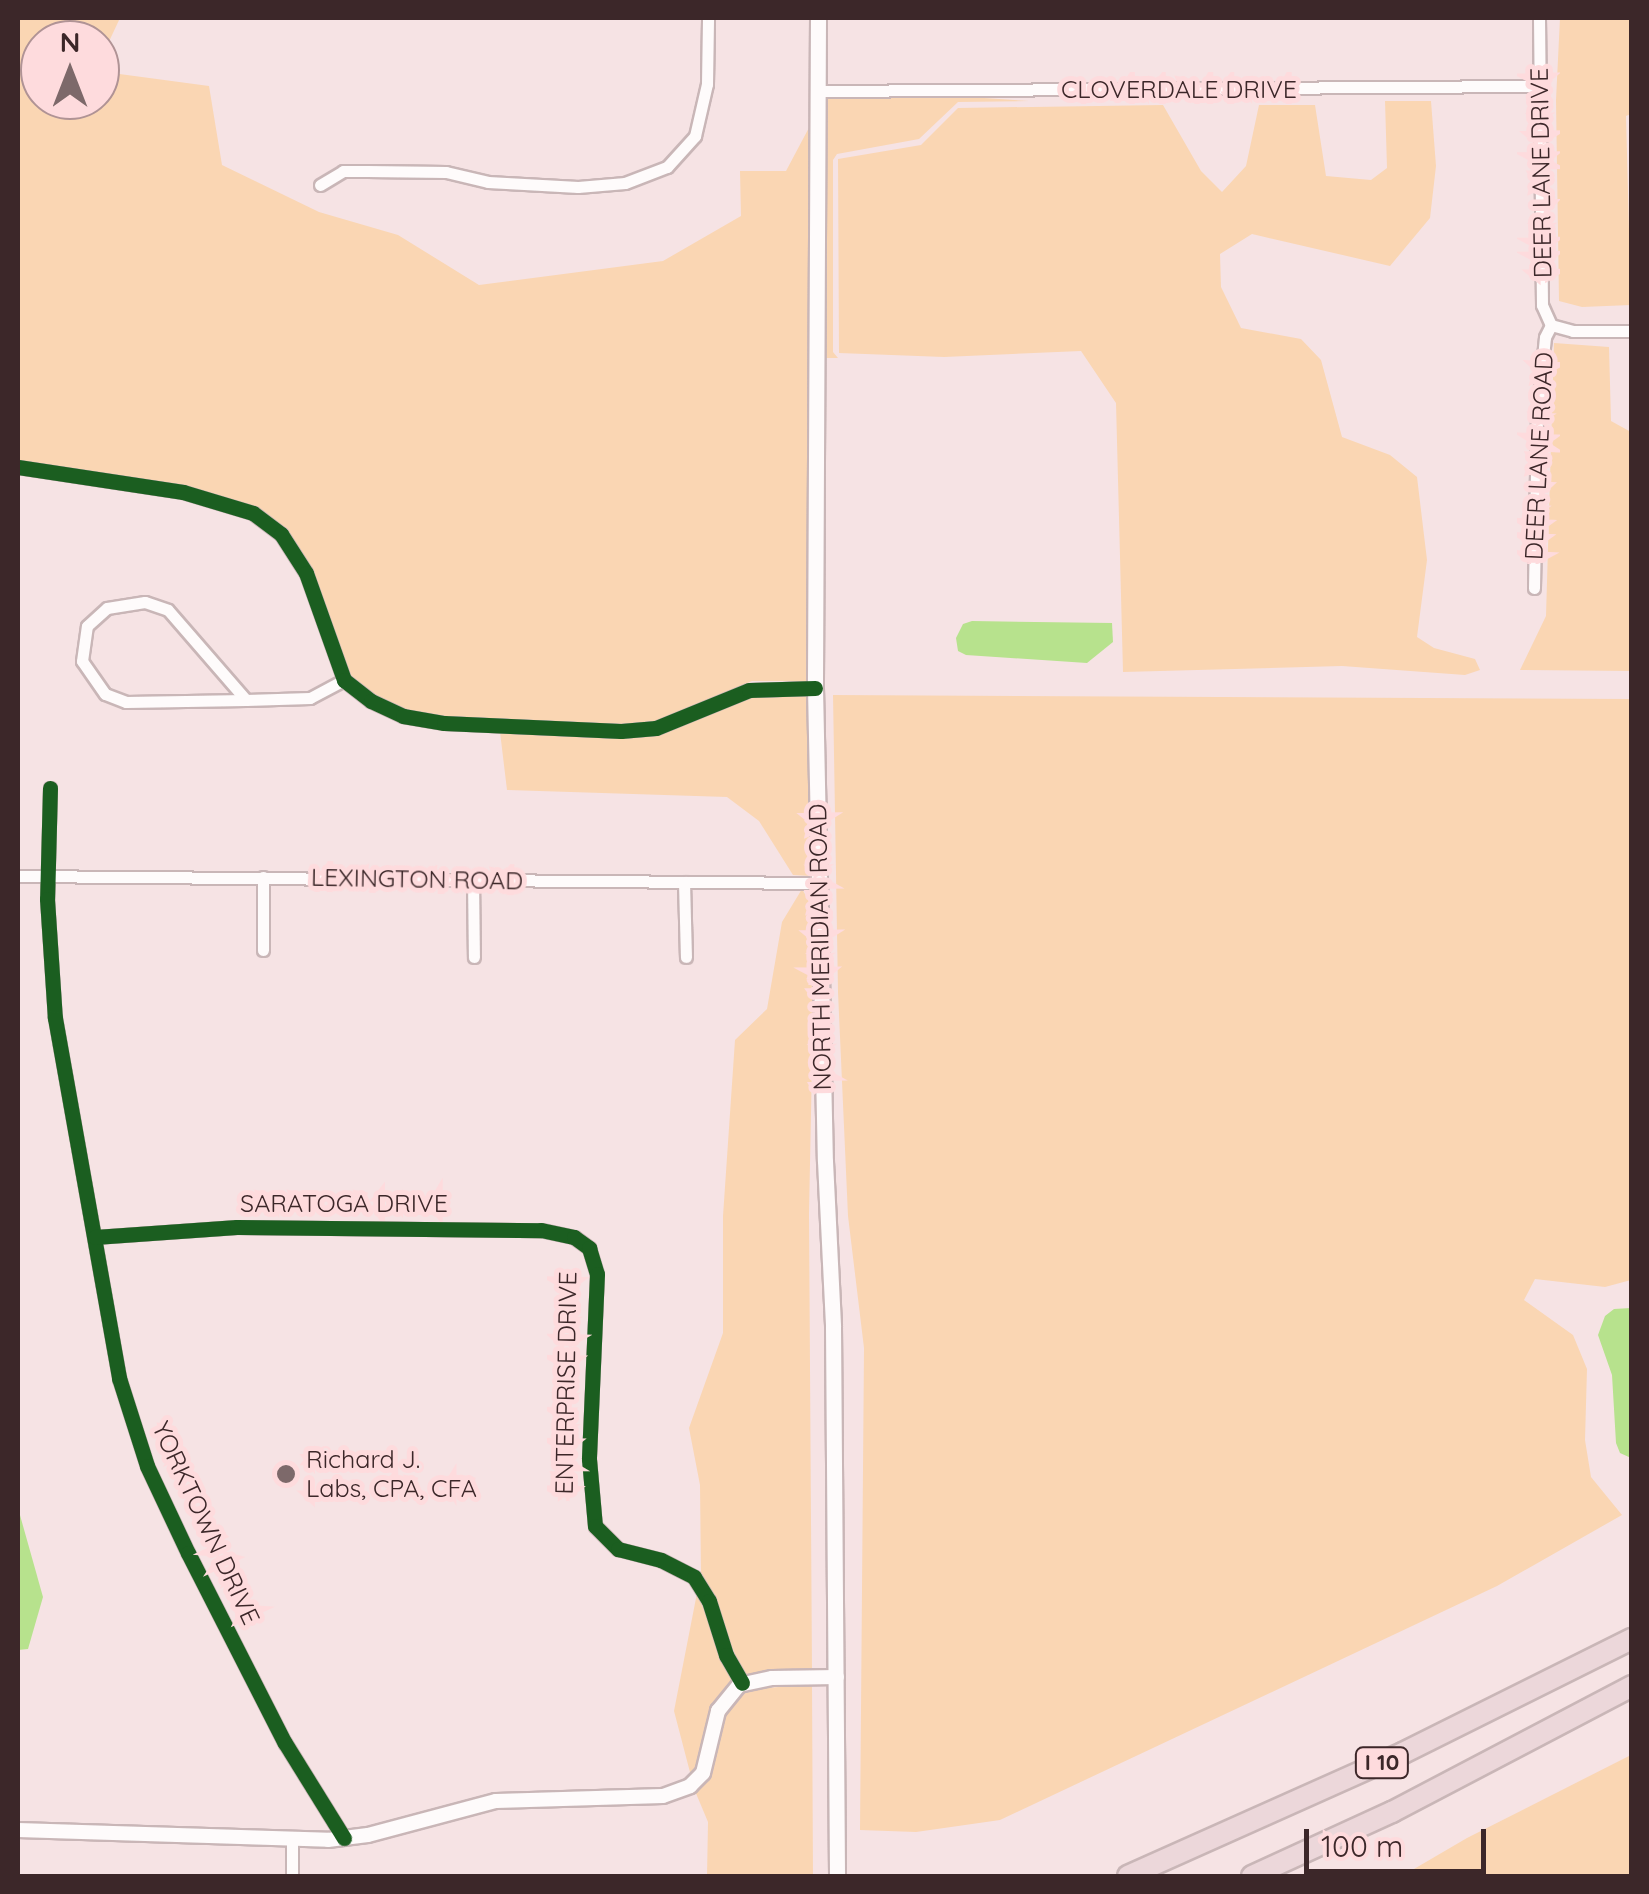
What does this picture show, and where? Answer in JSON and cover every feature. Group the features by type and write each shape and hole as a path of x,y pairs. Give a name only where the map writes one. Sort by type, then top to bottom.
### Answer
{"highway":[{"name":"I 10","path":"1128,1876 1403,1753 1632,1639"},
{"name":"I 10","path":"1252,1876 1392,1812 1632,1686"}],"main road":[{"name":"NORTH MERIDIAN ROAD","path":"818,18 815,688 817,882 833,1327 837,1876"}],"street":[{"path":"320,185 343,171 367,171 446,172 503,184 578,187 624,183 667,168 695,136 707,84 708,18"},
{"name":"DEER LANE DRIVE","path":"1539,18 1542,305 1550,325"},
{"name":"CLOVERDALE DRIVE","path":"818,91 1540,86"},
{"path":"1550,325 1573,332 1632,331"},
{"name":"DEER LANE ROAD","path":"1534,588 1536,416 1544,337 1550,325"},
{"path":"18,468 198,495 253,513 281,534 306,573 333,660 344,680 371,701 403,716 444,723 621,731 656,728 749,690 815,688"},
{"path":"246,700 168,610 145,602 121,604 92,616 82,661 105,694 126,702 246,700 310,698 344,680"},
{"name":"YORKTOWN DRIVE","path":"50,788 55,1018 112,1348 147,1466 280,1734 344,1838"},
{"name":"LEXINGTON ROAD","path":"18,876 817,882"},
{"path":"263,877 263,950"},
{"path":"473,880 474,957"},
{"path":"684,882 686,957"},
{"name":"SARATOGA DRIVE","path":"95,1237 237,1227 540,1230 574,1237 590,1248"},
{"name":"ENTERPRISE DRIVE","path":"590,1248 597,1274 589,1460 594,1526 618,1548 662,1560 694,1577 709,1601 726,1654 742,1683"},
{"path":"18,1830 292,1840 344,1838 496,1801 642,1798 678,1792 703,1773 718,1711 742,1683 772,1678 837,1677"},
{"path":"292,1840 292,1876"}],"shaded area":[{"path":"18,18 120,18 20,20 20,120 120,120 120,74 209,86 222,165 319,212 398,235 479,285 663,261 741,216 740,171 786,171 812,122 809,681 752,681 655,721 621,724 445,716 405,709 374,695 349,675 312,570 284,528 255,507 184,485 18,460"},
{"path":"1560,18 1631,18 1631,114 1626,116 1631,305 1582,307 1559,301 1556,100"},
{"path":"969,97 1029,101 958,102 919,139 837,154 833,160 833,352 838,358 823,358 825,98"},
{"path":"1385,101 1431,101 1436,166 1430,218 1390,266 1252,234 1220,254 1221,287 1241,328 1301,339 1321,360 1342,437 1390,455 1417,477 1427,560 1417,637 1434,648 1475,659 1480,670 1465,675 1342,666 1123,672 1116,403 1081,351 944,357 839,353 838,159 921,145 958,108 1163,105 1201,171 1222,192 1246,166 1259,105 1315,105 1326,176 1371,180 1387,168"},
{"path":"1554,343 1609,347 1611,421 1631,432 1631,671 1520,670 1546,616"},
{"path":"1112,623 1113,642 1087,663 966,655 958,651 956,638 963,624"},
{"path":"809,695 811,876 793,875 759,821 727,797 507,790 500,732 621,738 657,735 751,697"},
{"path":"833,695 1631,699 1631,1280 1605,1287 1535,1279 1524,1300 1573,1335 1587,1369 1585,1440 1591,1477 1622,1515 1497,1586 1000,1820 916,1832 860,1830 864,1348 848,1216 838,992"},
{"path":"802,889 812,906 814,964 809,1214 812,1670 744,1675 701,1575 700,1485 689,1428 723,1333 723,1216 735,1040 767,1009 782,922"},
{"path":"1632,1308 1631,1458 1620,1453 1616,1443 1612,1375 1598,1335 1605,1316 1614,1309"},
{"path":"18,1508 43,1597 28,1649 18,1650"},
{"path":"697,1593 733,1681 712,1709 704,1751 691,1776 674,1711"},
{"path":"812,1684 813,1876 707,1876 708,1822 695,1791 713,1767 723,1714 744,1690"},
{"path":"1631,1755 1631,1876 1402,1876 1467,1838"}],"cycle path":[{"path":"18,467 183,492 253,513 281,534 306,573 344,680 371,701 403,716 444,723 621,731 656,728 749,690 815,688"},
{"path":"50,788 47,899 55,1018 119,1378 147,1466 188,1553 285,1743 344,1838"},
{"path":"95,1237 237,1227 541,1230 574,1237 589,1248 597,1274 589,1459 595,1526 618,1549 661,1560 694,1577 709,1601 726,1655 742,1683"}],"place":[{"name":"Richard J. Labs, CPA, CFA","path":"286,1474"}]}
